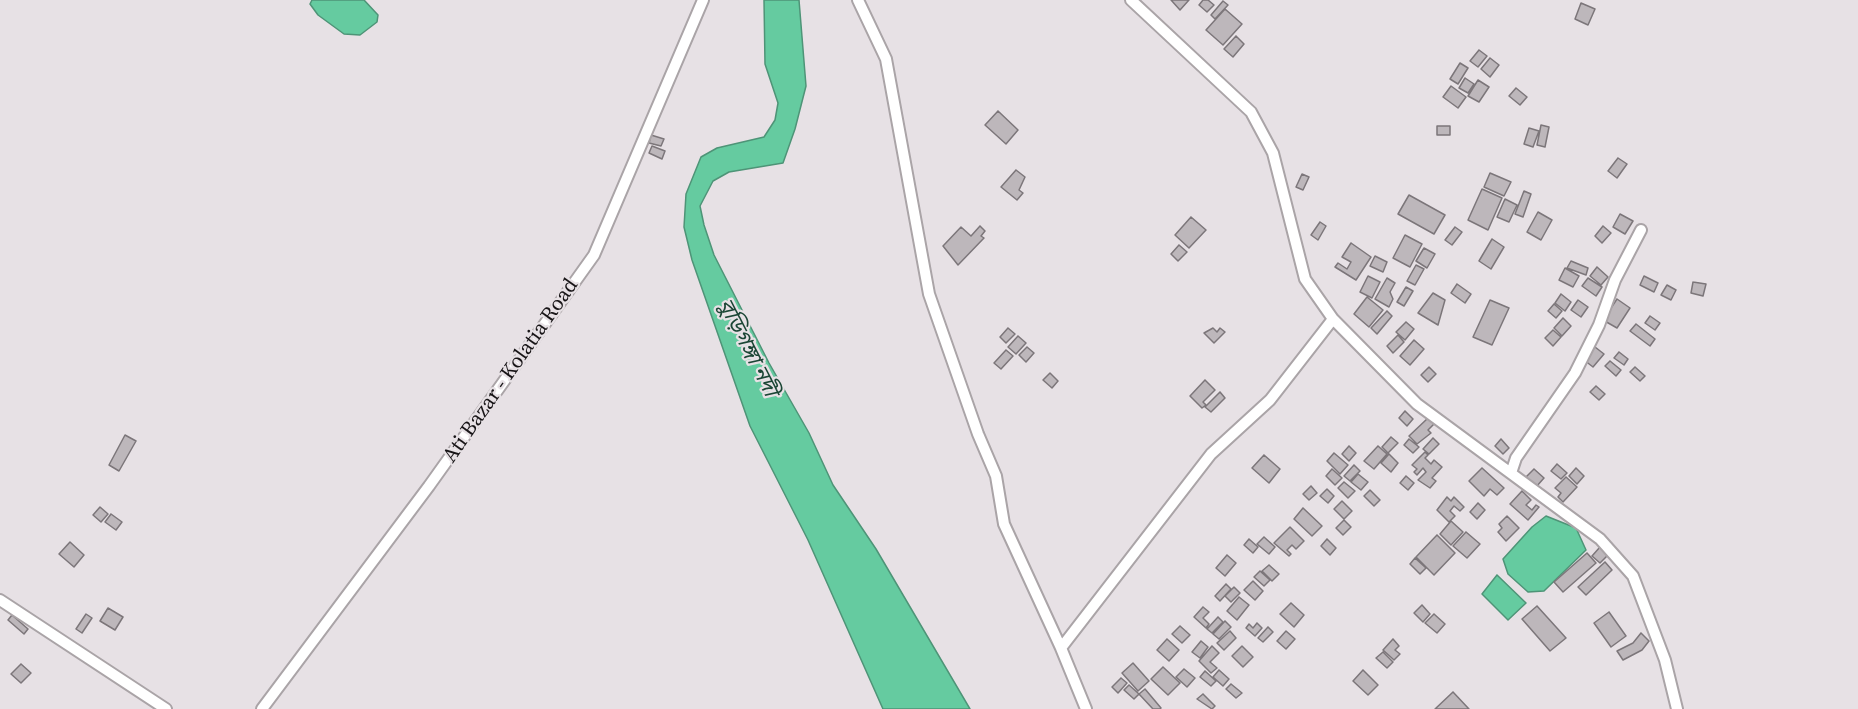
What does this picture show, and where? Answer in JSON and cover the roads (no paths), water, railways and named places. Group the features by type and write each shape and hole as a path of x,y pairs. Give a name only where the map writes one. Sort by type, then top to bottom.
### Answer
{"street":[{"name":"Ati Bazar - Kolatia Road","path":"262,709 429,486 594,255 703,0"},
{"path":"858,0 886,59 929,294 978,434 996,476 1004,524 1061,648 1086,709"},
{"path":"1131,0 1251,112 1273,153 1305,279 1333,319 1417,404 1600,539 1633,576 1665,660 1677,709"},
{"path":"1511,473 1516,458 1575,373 1599,325 1615,280 1641,230"},
{"path":"1061,648 1211,454 1270,399 1333,319"},
{"path":"0,600 166,709"}],"water":[{"path":"312,0 364,0 378,15 377,22 360,35 344,34 318,15 310,4"},
{"name":"বুড়িগঙ্গা নদী","path":"764,0 799,0 806,86 795,129 783,163 729,172 713,181 700,206 704,225 714,255 769,363 809,433 833,485 876,549 970,709 883,709 808,540 750,426 692,260 684,227 686,194 701,157 717,148 764,137 775,120 778,103 765,64"},
{"path":"1546,516 1576,528 1586,550 1544,591 1528,592 1508,574 1503,559 1532,527"},
{"path":"1497,575 1526,603 1508,620 1482,594"}]}
